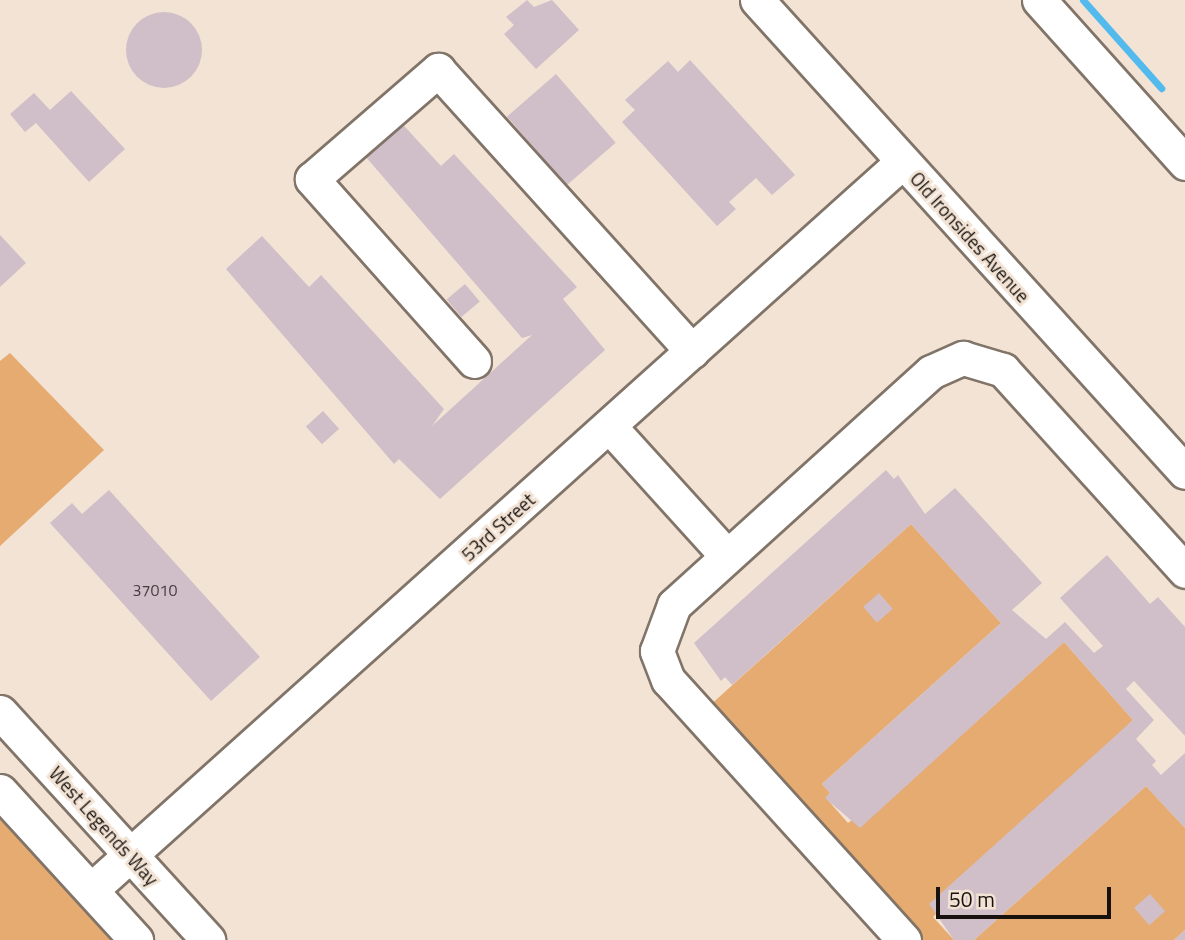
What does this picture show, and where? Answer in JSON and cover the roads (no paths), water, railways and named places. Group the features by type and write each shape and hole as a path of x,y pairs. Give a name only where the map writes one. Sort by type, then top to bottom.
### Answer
{"street":[{"path":"1039,0 1185,163"},
{"name":"Old Ironsides Avenue","path":"760,1 902,162 1185,472"},
{"path":"474,361 312,179 438,70 692,351"},
{"name":"53rd Street","path":"91,890 131,857 902,162"},
{"path":"904,940 668,680 657,651 664,622 726,555 931,372 963,358 1003,370 1185,571"},
{"path":"609,426 726,555"},
{"name":"West Legends Way","path":"0,712 208,940"},
{"path":"0,792 136,940"}],"waterway":[{"path":"1083,0 1161,88"}]}
